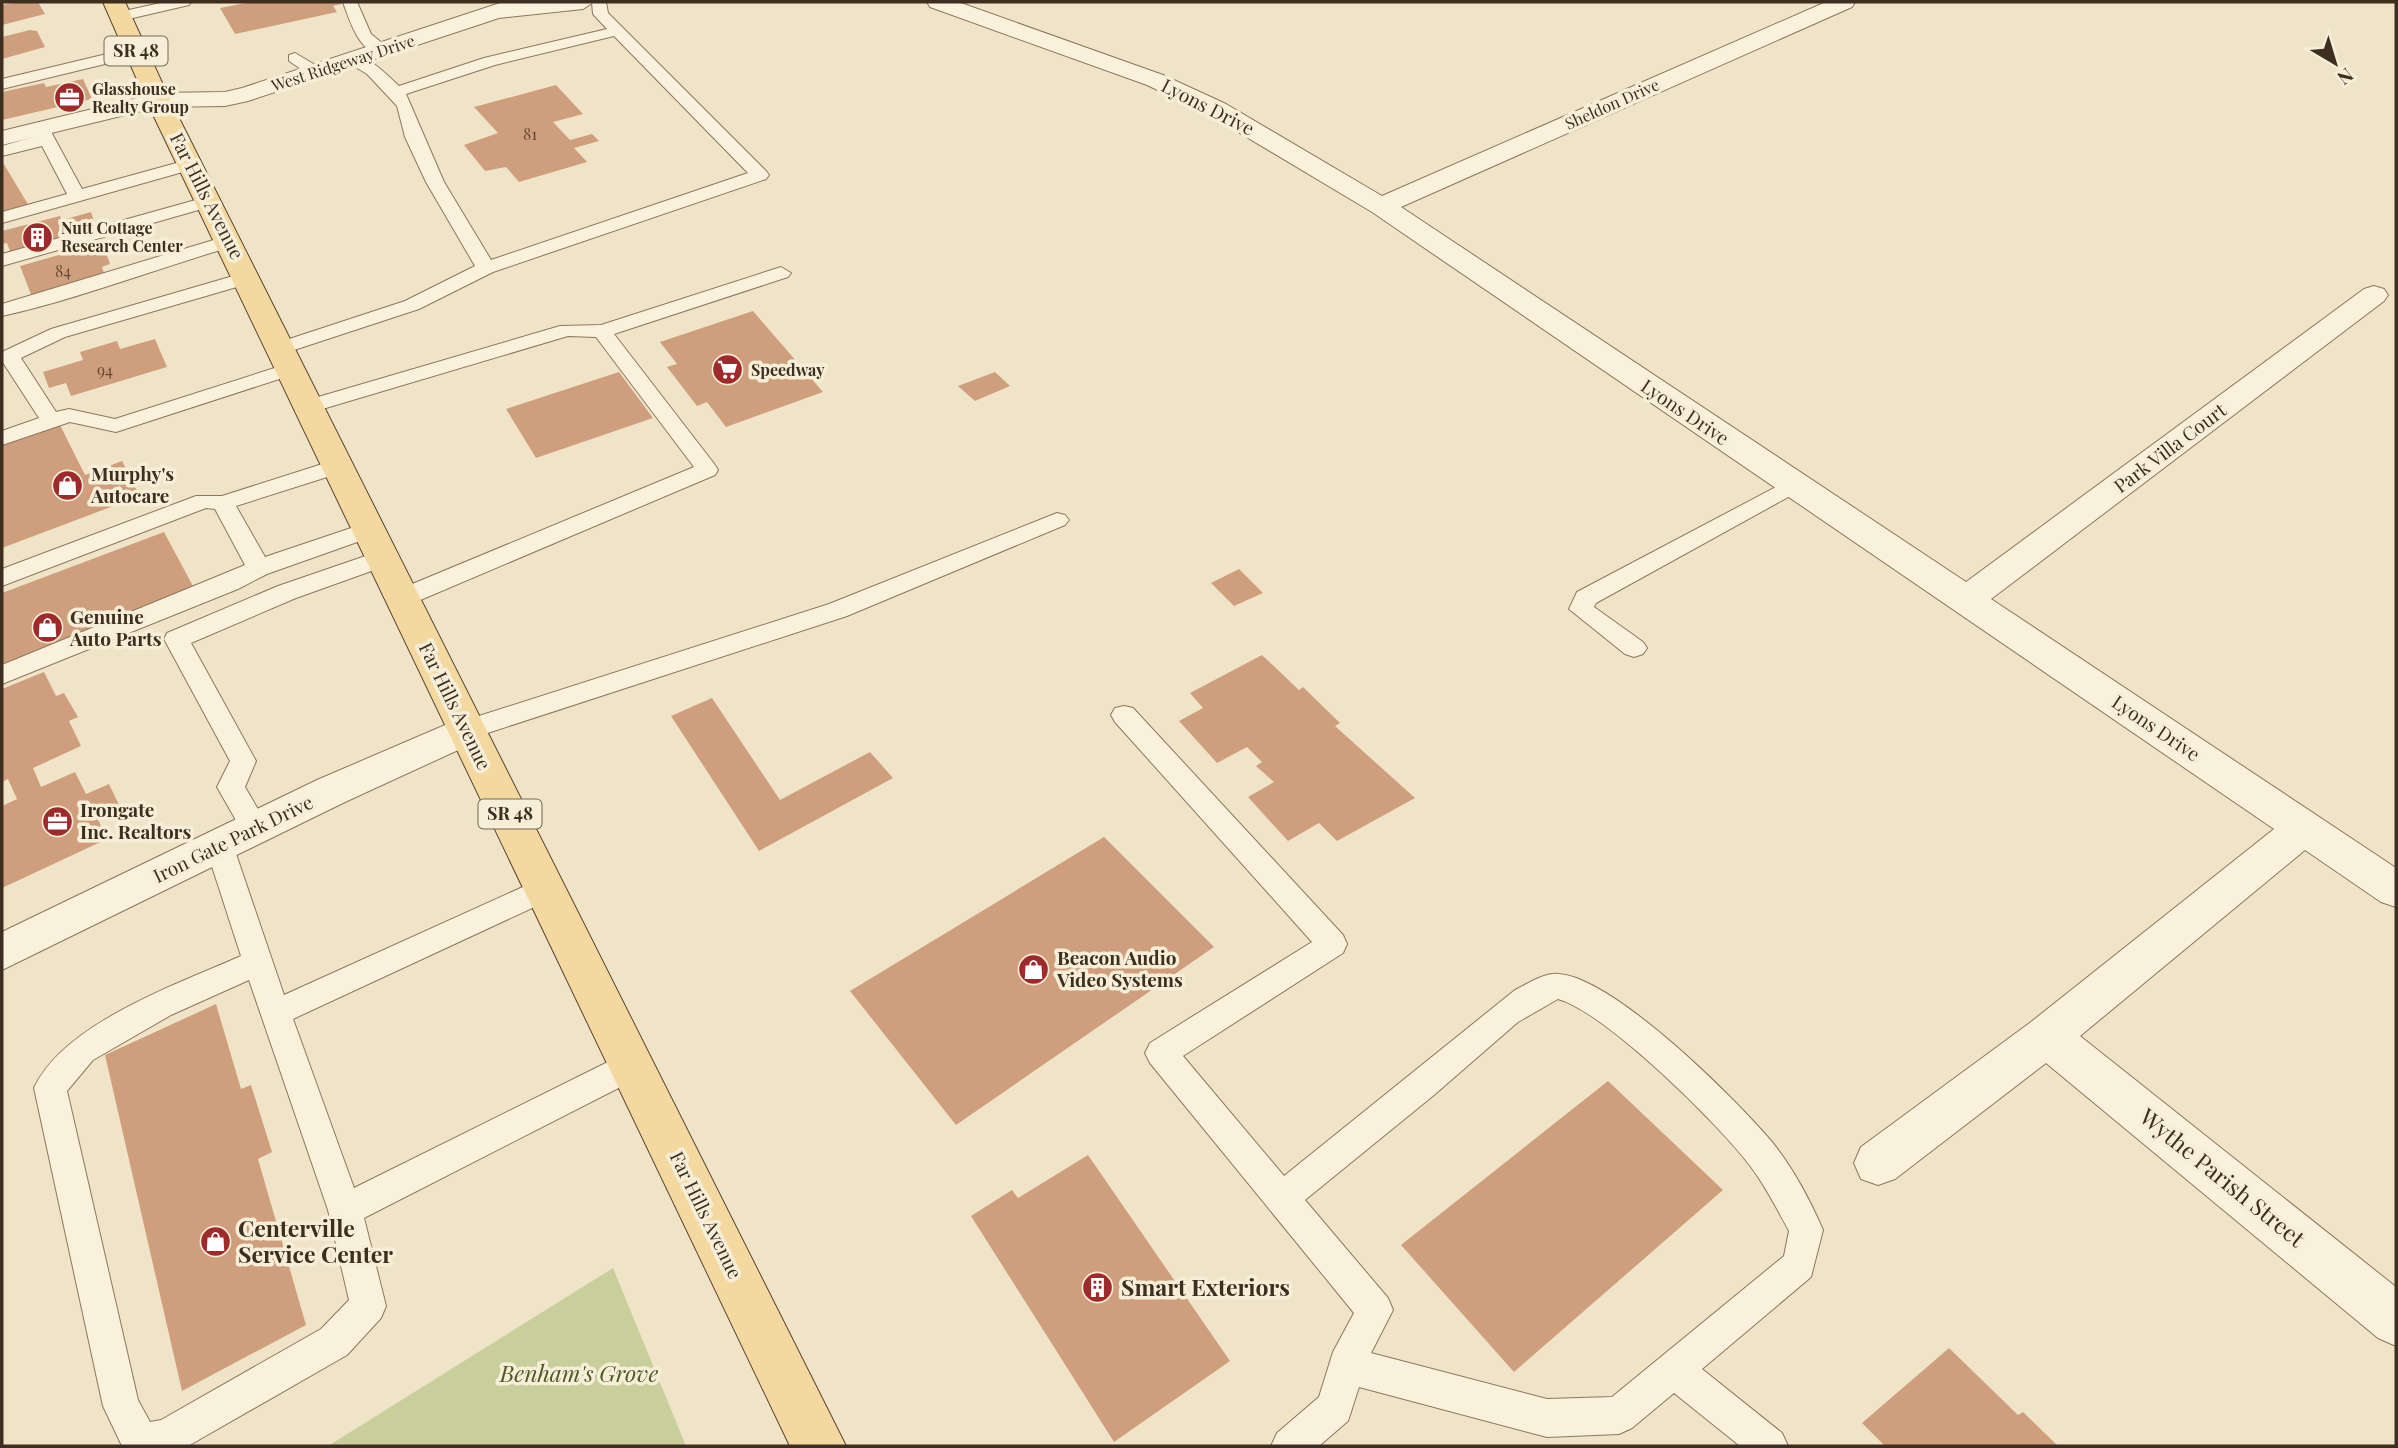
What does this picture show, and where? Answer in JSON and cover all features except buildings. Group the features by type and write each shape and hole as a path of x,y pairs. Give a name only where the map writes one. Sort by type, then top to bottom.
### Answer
{"main road":[{"name":"Far Hills Avenue","path":"117,9 158,100 230,241 466,730 819,1446"}],"street":[{"name":"West Ridgeway Drive","path":"2,138 44,133 158,100 225,99 353,60 524,2"},
{"path":"499,11 583,2"},
{"name":"Lyons Drive","path":"938,2 1155,79 1217,109 1381,206 2396,890"},
{"name":"Sheldon Drive","path":"1381,206 1844,2"},
{"name":"Park Villa Court","path":"1966,600 2374,295"},
{"name":"Iron Gate Park Drive","path":"2,952 219,845 466,730"},
{"path":"1878,1163 2047,1036 2304,828"},
{"name":"Wythe Parish Street","path":"2047,1036 2396,1320"}],"lane":[{"path":"117,9 184,2"},
{"path":"350,2 364,36 381,50"},
{"path":"2,438 69,415 116,426 417,305 461,284 486,268 760,175 601,14 599,2"},
{"path":"396,92 489,61 618,31"},
{"path":"2,83 136,52"},
{"path":"295,58 316,72"},
{"path":"353,60 373,71 396,92 405,106 414,137 435,182 486,268"},
{"path":"2,151 44,133 77,196"},
{"path":"2,218 191,164"},
{"path":"2,260 102,234 151,216 210,201"},
{"path":"2,310 106,282 153,263 230,241"},
{"path":"309,407 567,330 602,331 781,273"},
{"path":"51,421 9,356 58,333 247,278"},
{"path":"402,598 707,470 602,331"},
{"path":"2,578 204,501 223,503 338,466"},
{"path":"1634,648 1581,609 1586,598 1793,485"},
{"path":"223,503 259,568"},
{"path":"466,730 838,610 1057,520"},
{"path":"2,675 230,583 259,568 376,544"},
{"path":"256,828 231,787 243,761 176,639 287,593 376,544"},
{"path":"1124,715 1332,944 1161,1053 1375,1310 1346,1365 1335,1408 1290,1446"},
{"path":"219,845 345,1210 369,1306 334,1342 287,1371 166,1438 141,1443 121,1406 50,1088 82,1050 160,1006 258,962"},
{"path":"275,1013 546,889"},
{"path":"1282,1198 1426,1083 1486,1027 1527,1000 1557,986 1576,988 1658,1053 1724,1112 1760,1153 1807,1230 1799,1265 1619,1415 1547,1418 1346,1365"},
{"path":"345,1210 633,1065"},
{"path":"1673,1369 1769,1446"}],"green space":[{"name":"Benham's Grove","path":"613,1268 686,1446 328,1446"}],"place":[{"name":"Glasshouse Realty Group","path":"69,98"},
{"name":"Nutt Cottage Research Center","path":"38,237"},
{"name":"Speedway","path":"728,370"},
{"name":"Murphy's Autocare","path":"68,485"},
{"name":"Genuine Auto Parts","path":"47,628"},
{"name":"Irongate Inc. Realtors","path":"57,821"},
{"name":"Beacon Audio Video Systems","path":"1034,969"},
{"name":"Centerville Service Center","path":"215,1242"},
{"name":"Smart Exteriors","path":"1098,1288"}]}
